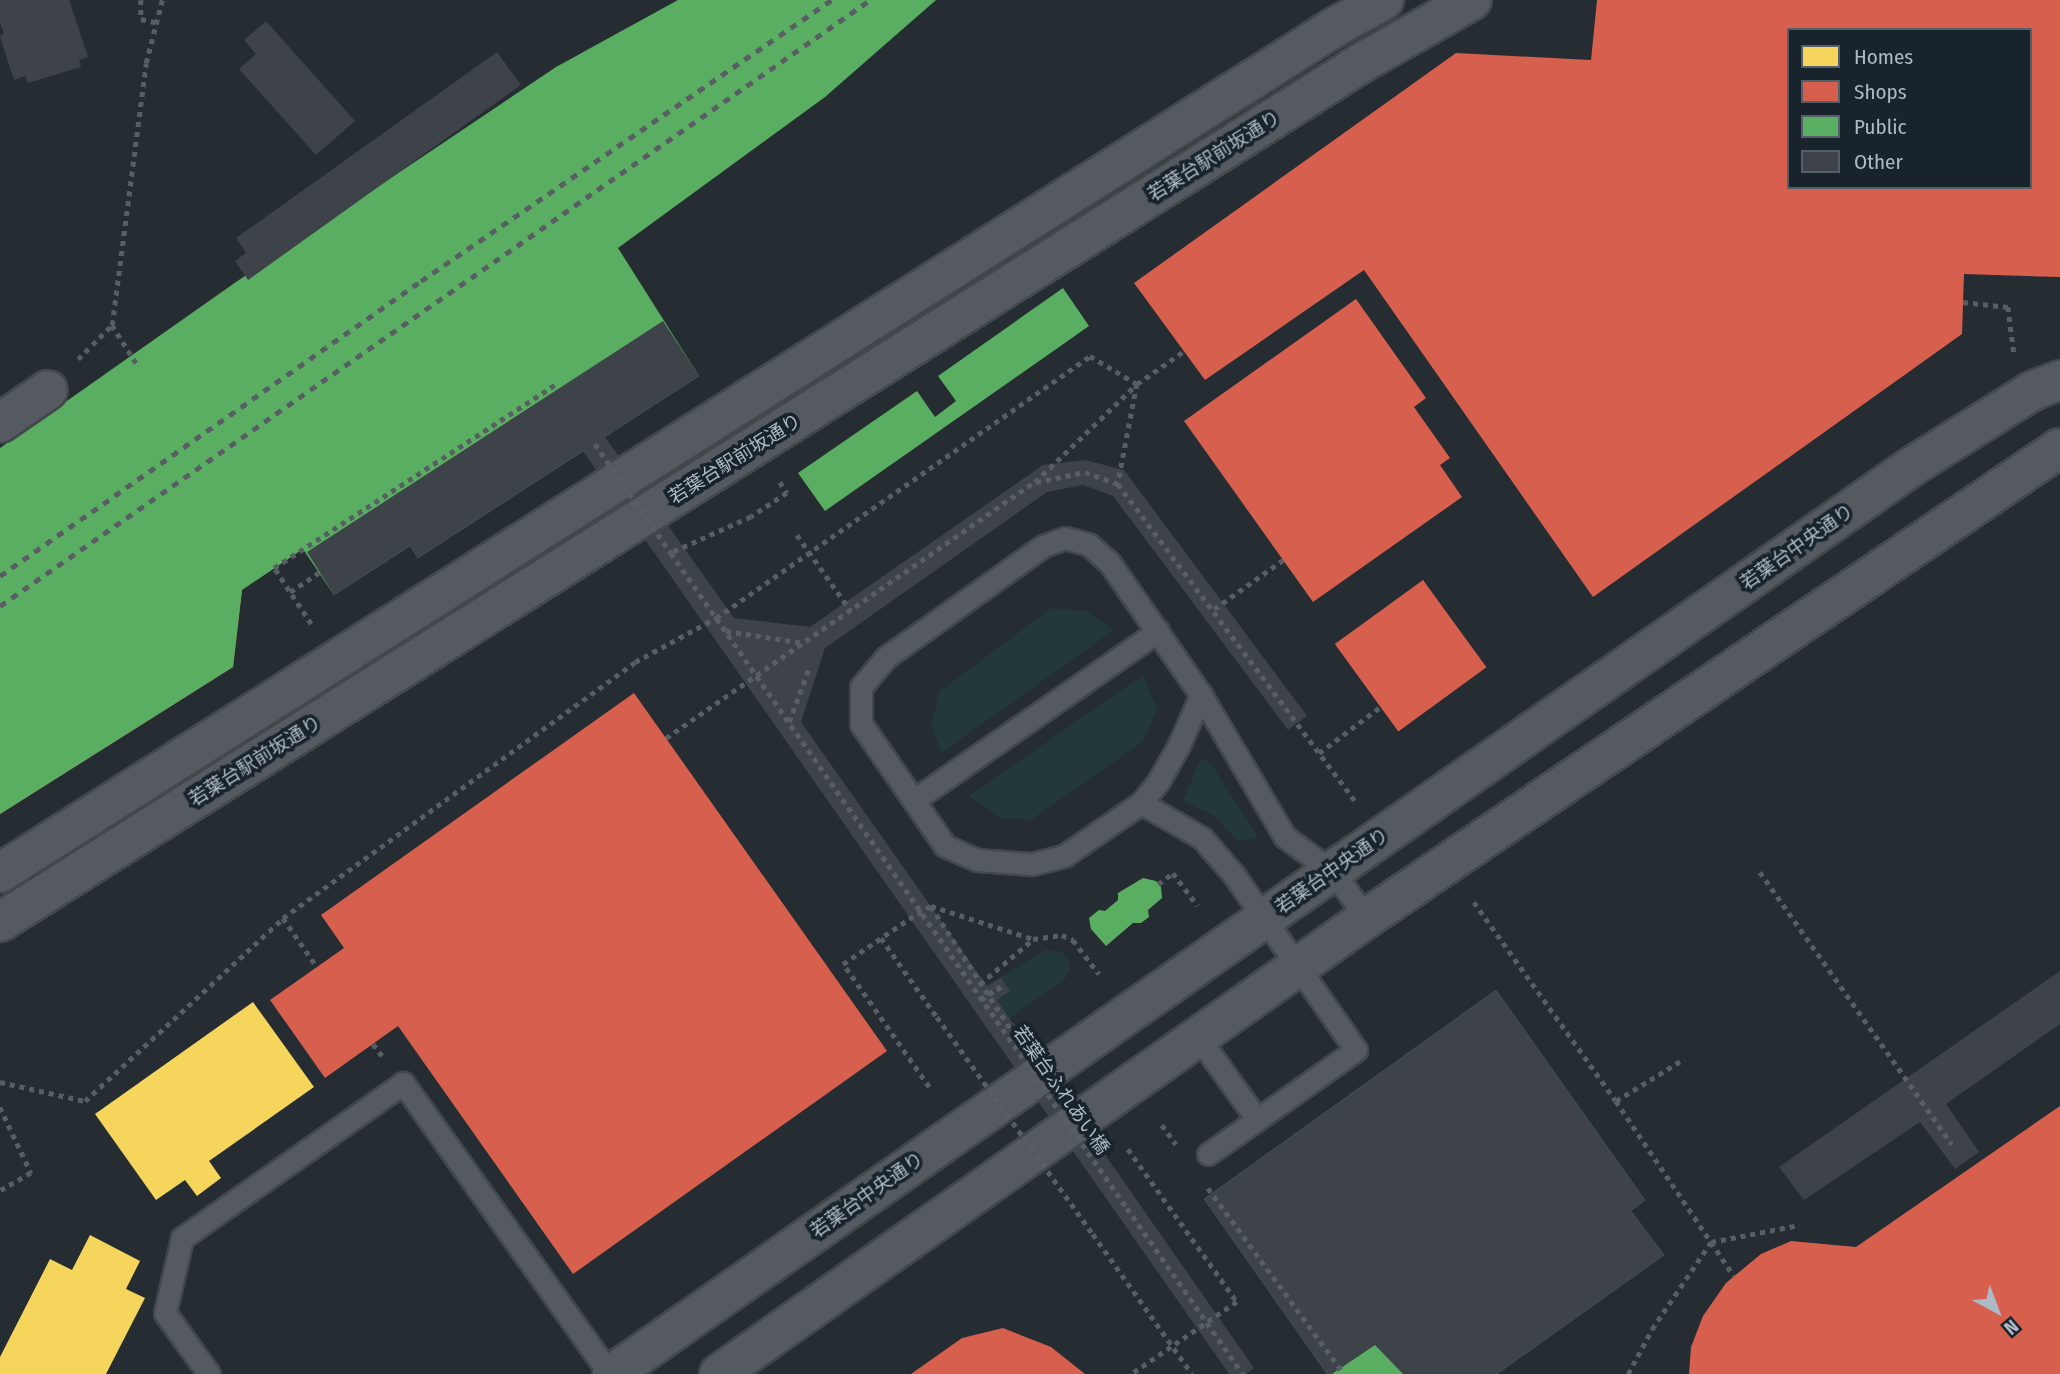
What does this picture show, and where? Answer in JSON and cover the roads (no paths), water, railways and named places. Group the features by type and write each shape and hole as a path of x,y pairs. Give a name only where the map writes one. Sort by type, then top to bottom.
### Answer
{"street":[{"path":"0,873 1335,27 1384,0"},
{"name":"若葉台駅前坂通り","path":"0,922 1363,62 1472,0"},
{"name":"若葉台中央通り","path":"611,1374 1911,467 2032,391 2060,380"},
{"path":"0,423 48,390"},
{"path":"719,1374 1367,918 2060,448"}],"lane":[{"path":"1201,695 1172,757 1141,803 1063,856 1031,864 977,860 945,846 861,724 861,688 885,658 1043,546 1065,538 1088,544 1109,562 1158,631 1201,695 1285,837 1332,871 1367,918"},
{"path":"914,800 1158,631"},
{"path":"1141,803 1202,838 1234,875 1356,1050 1208,1154"},
{"path":"1198,1037 1257,1119"},
{"path":"209,1374 165,1313 182,1238 403,1083 611,1374"}],"railway":[{"path":"0,576 421,281 832,0"},
{"path":"0,606 870,0"}]}
